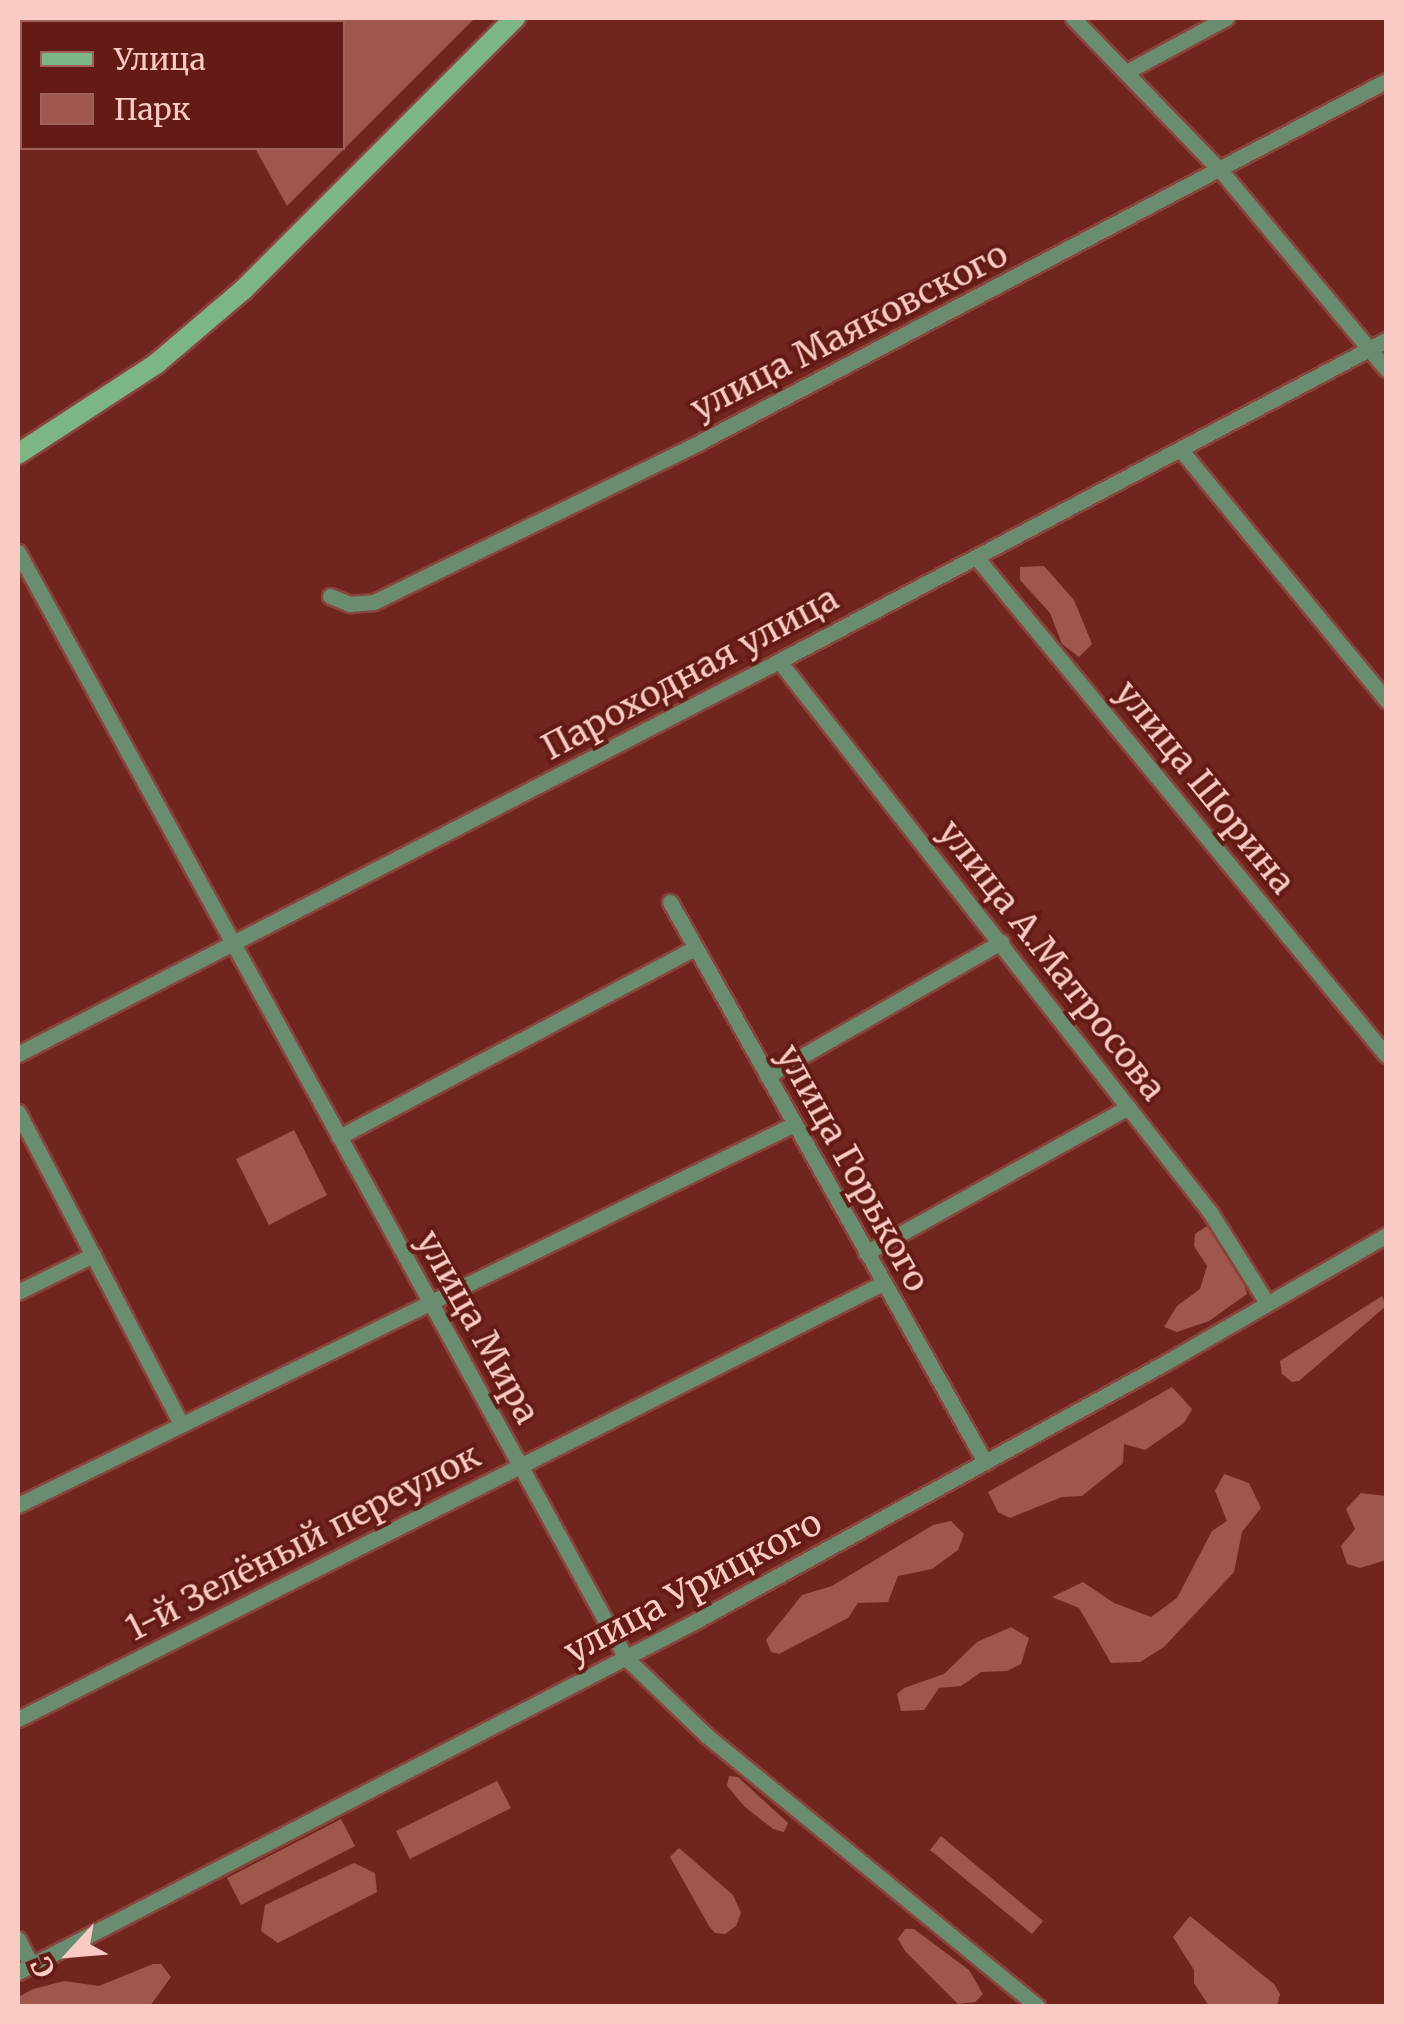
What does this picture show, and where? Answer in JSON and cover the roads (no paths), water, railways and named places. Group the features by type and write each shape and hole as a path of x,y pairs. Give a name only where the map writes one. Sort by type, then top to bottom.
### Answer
{"street":[{"path":"18,454 156,364 242,290 515,18"},
{"path":"1074,18 1220,171 1386,369"},
{"path":"1126,72 1226,18"},
{"name":"улица Маяковского","path":"330,596 350,604 374,602 700,442 1386,81"},
{"name":"Пароходная улица","path":"18,1054 779,661 1386,340"},
{"path":"1180,449 1386,700"},
{"name":"улица Мира","path":"18,552 626,1658 706,1736 1037,2006"},
{"name":"улица Шорина","path":"976,557 1386,1056"},
{"name":"улица А.Матросова","path":"779,661 1210,1212 1266,1303"},
{"name":"улица Горького","path":"670,902 985,1462"},
{"path":"767,1076 1001,942"},
{"path":"339,1138 695,948"},
{"path":"866,1252 1128,1107"},
{"path":"18,1112 181,1424"},
{"path":"18,1504 794,1124"},
{"name":"улица Урицкого","path":"24,1968 626,1658 1386,1236"},
{"path":"18,1292 93,1255"},
{"name":"1-й Зелёный переулок","path":"18,1719 883,1283"},
{"path":"18,1939 24,1968"}]}
